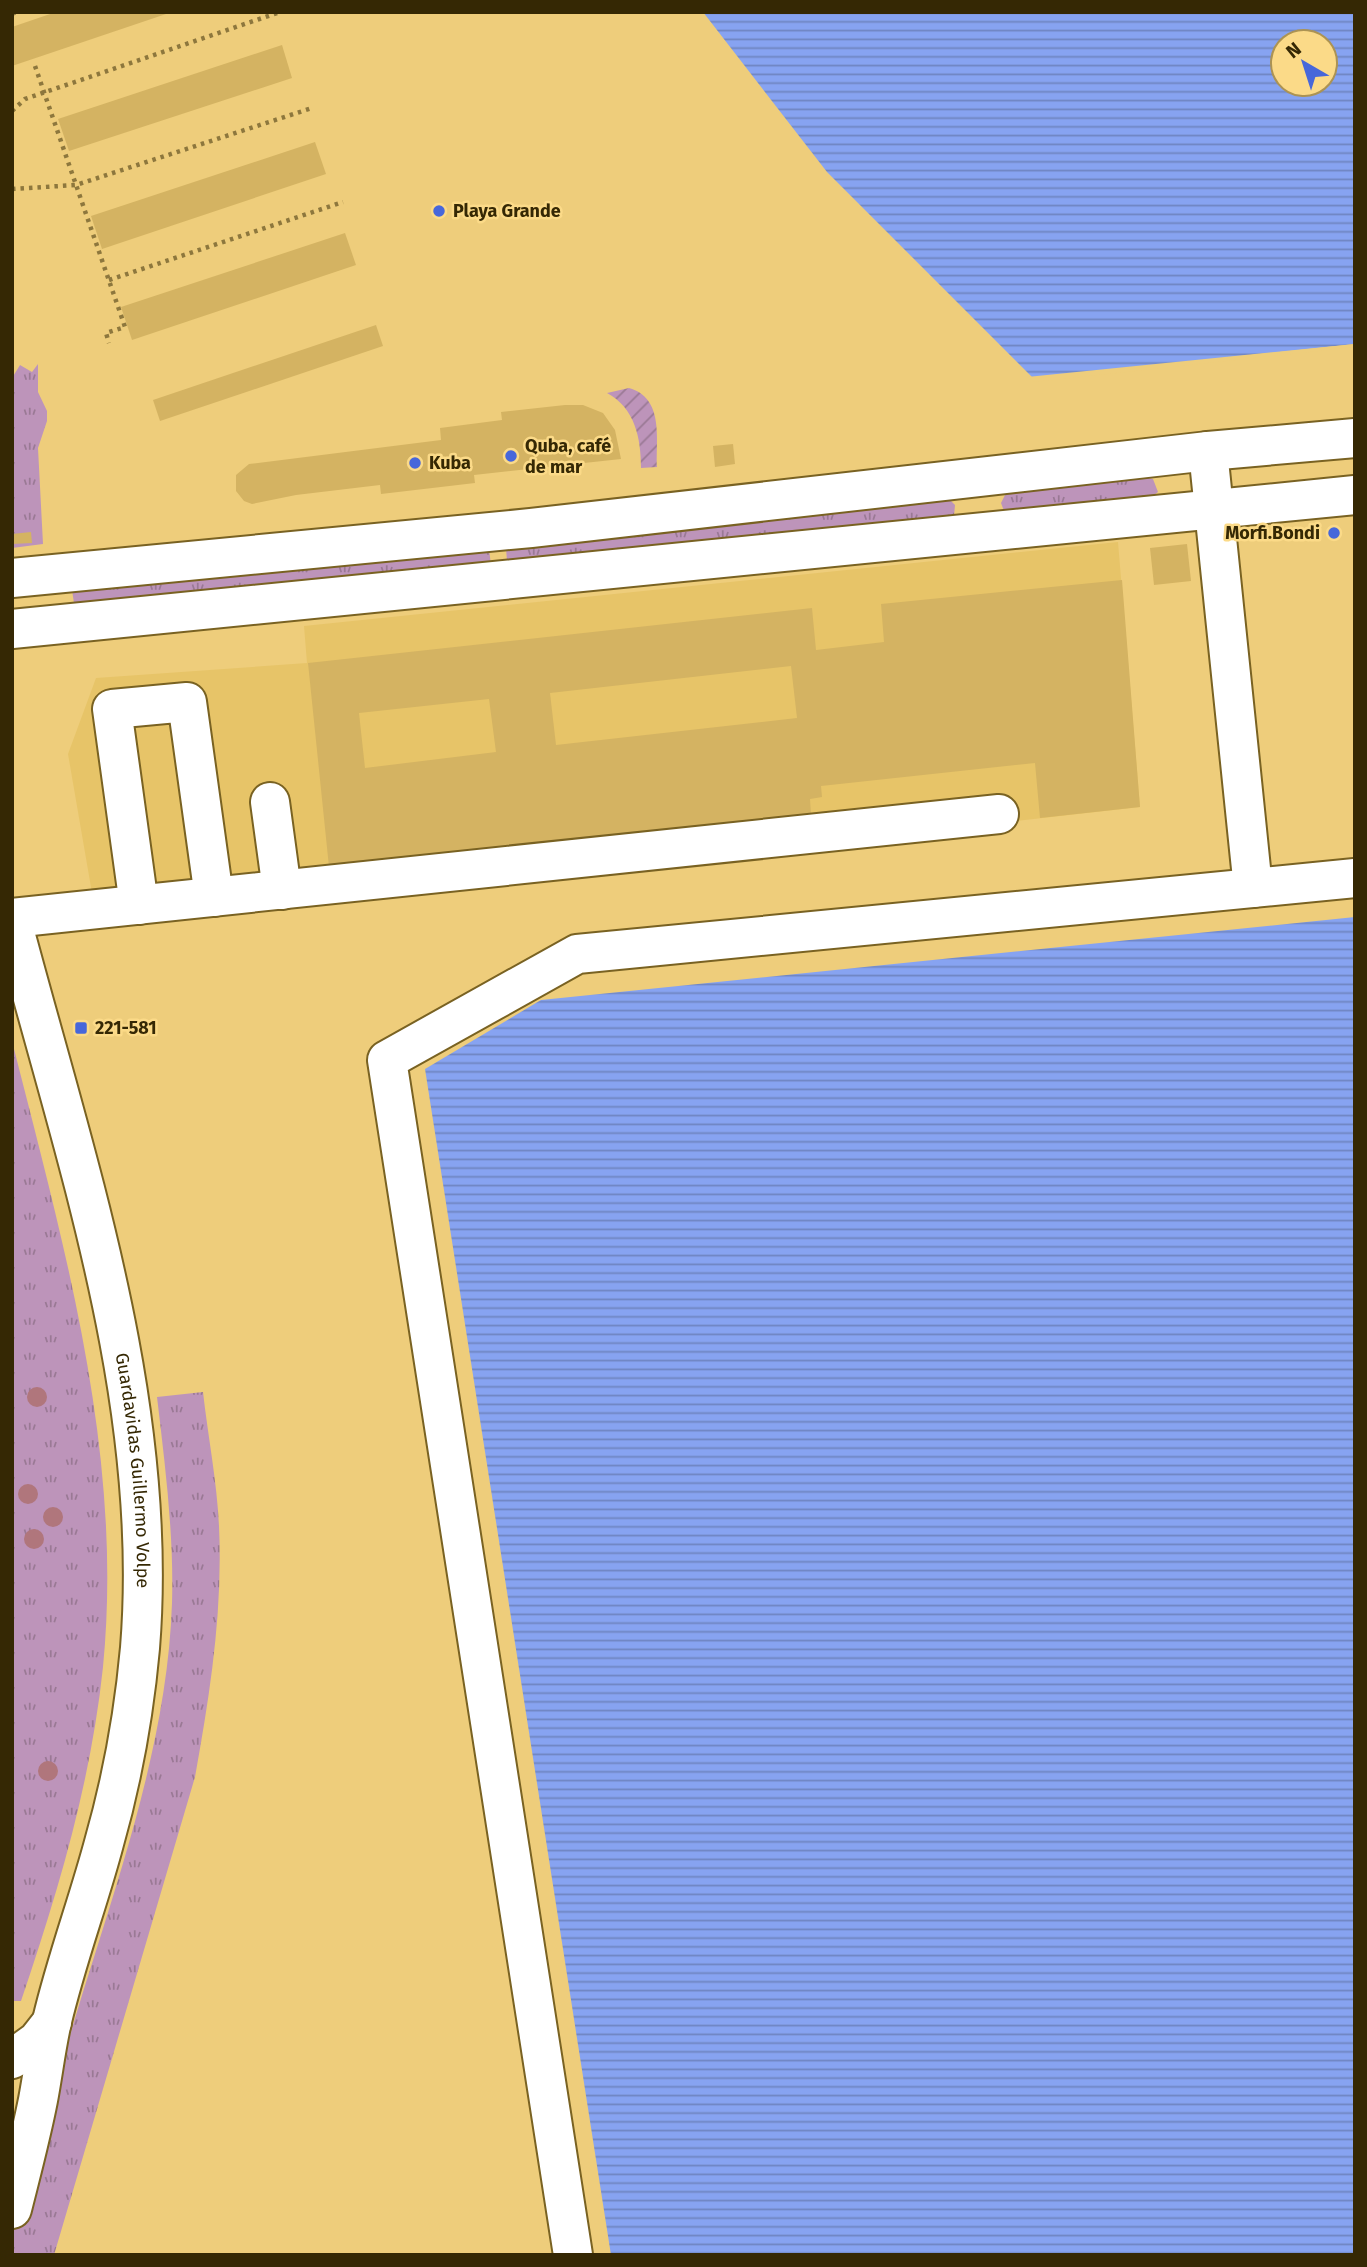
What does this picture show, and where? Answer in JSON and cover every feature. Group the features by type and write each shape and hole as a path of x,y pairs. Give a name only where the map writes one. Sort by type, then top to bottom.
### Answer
{"street":[{"path":"12,578 531,528 1208,451 1355,438"},
{"path":"1208,451 1253,888"},
{"path":"12,629 1355,495"},
{"path":"139,905 112,709 187,702 214,897"},
{"path":"271,802 282,890"},
{"path":"12,919 999,814"},
{"path":"573,2255 387,1060 577,954 1355,878"},
{"name":"Guardavidas Guillermo Volpe","path":"12,919 103,1265 129,1409 138,1485 141,1548 140,1645 133,1710 105,1841 51,2022 38,2101 12,2209"},
{"name":"Guardavidas Guillermo Volpe","path":"12,2059 37,2041 51,2022"}],"path":[{"path":"12,111 25,99 280,12"},
{"path":"35,66 125,327 106,333 109,343"},
{"path":"12,189 76,186 312,108"},
{"path":"108,280 343,202"}],"shaded area":[{"path":"1118,542 1140,807 332,898 92,893 68,754 96,678 307,663 304,626"}],"green space":[{"path":"38,364 38,392 47,411 47,421 38,448 43,544 12,548 12,378 20,365 32,372"},
{"path":"629,388 648,400 653,410 657,432 657,467 641,468 638,435 630,415 607,393"},
{"path":"1153,479 1158,492 1150,498 1004,511 1001,503 1006,493"},
{"path":"949,499 955,505 954,516 507,562 506,547"},
{"path":"489,549 491,565 75,610 72,590"},
{"path":"12,1041 51,1195 85,1351 105,1508 107,1587 98,1710 82,1794 48,1919 21,2001 12,2001"},
{"path":"203,1392 216,1492 220,1558 214,1652 195,1777 54,2255 12,2255 20,2203 146,1781 163,1692 172,1603 172,1551 157,1397"}],"water":[{"path":"703,12 1355,12 1355,344 1033,378 827,172"},
{"path":"1355,917 1355,2255 611,2255 425,1069 541,1000"}],"pier":[{"path":"1355,344 1355,347 1034,382 1027,377"}],"building":[{"path":"56,12 169,13 12,66 12,27"},
{"path":"282,45 292,78 69,151 58,119"},
{"path":"315,142 326,174 102,249 91,216"},
{"path":"345,233 356,265 132,340 121,307"},
{"path":"376,325 383,346 160,421 153,400"},
{"name":"Kuba","path":"583,405 603,413 615,430 621,459 474,475 475,483 381,494 380,485 296,495 252,504 244,501 236,491 236,475 249,464 441,440 440,428 502,420 501,412"},
{"path":"733,444 735,464 715,467 713,446"},
{"path":"31,532 32,543 12,544 12,534"},
{"path":"1187,544 1191,581 1154,585 1150,548"},
{"path":"1122,580 1140,807 1040,818 1035,763 821,786 822,797 810,799 811,815 329,867 308,663 812,608 816,650 884,642 881,604","holes":["791,666 797,718 556,745 550,693","489,699 496,752 365,768 359,713"]}],"place":[{"name":"Playa Grande","path":"439,211"},
{"name":"Quba, café de mar","path":"511,456"},
{"name":"Kuba","path":"415,463"},
{"name":"Morfi.Bondi","path":"1334,533"},
{"name":"221-581","path":"81,1028"}]}
